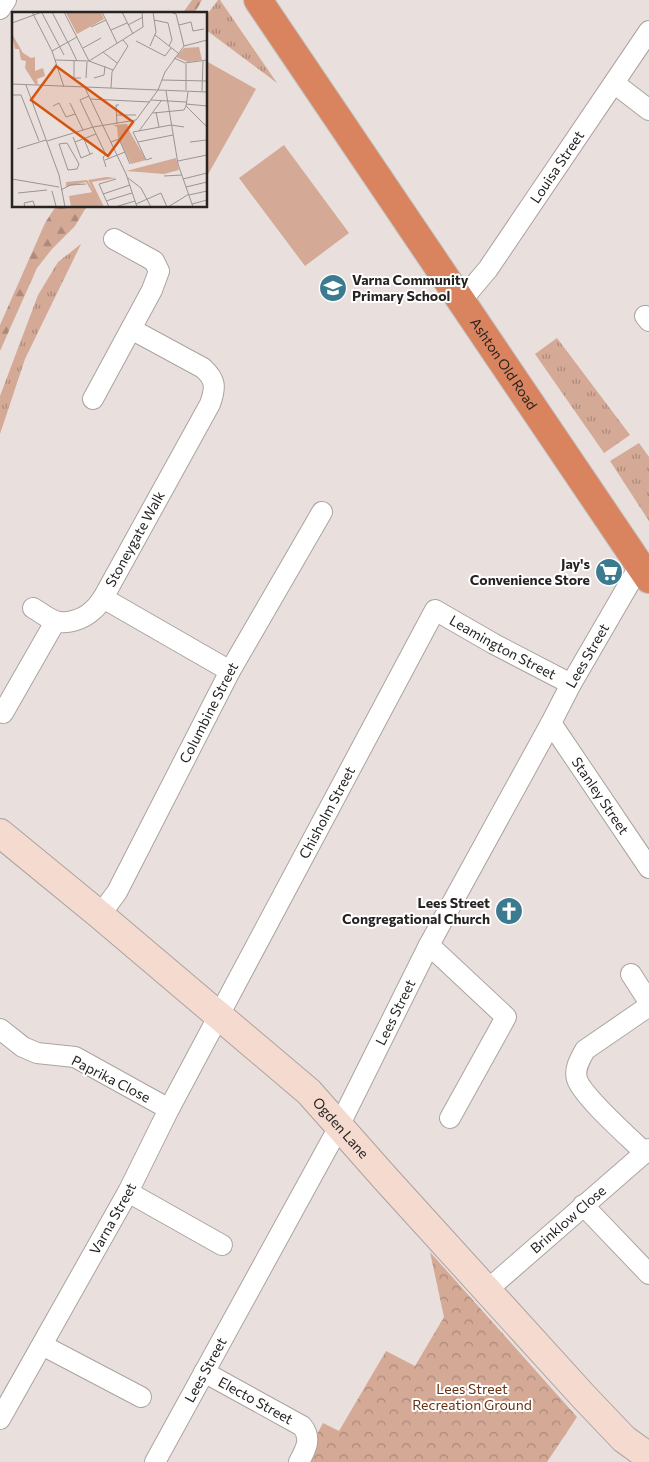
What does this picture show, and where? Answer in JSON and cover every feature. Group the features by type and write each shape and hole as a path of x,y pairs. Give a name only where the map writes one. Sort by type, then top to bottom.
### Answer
{"highway":[{"name":"Ashton Old Road","path":"260,3 644,572"}],"street":[{"path":"0,9 6,0"},
{"name":"Louisa Street","path":"461,301 488,269 649,31"},
{"path":"614,83 649,110"},
{"path":"93,399 152,290 159,272 154,261 114,239"},
{"name":"Stoneygate Walk","path":"131,329 203,368 211,375 214,385 210,404 103,598 230,671"},
{"name":"Columbine Street","path":"100,915 117,892 230,671 322,512"},
{"name":"Lees Street","path":"155,1462 339,1126 428,945 551,723 570,684 644,572"},
{"path":"33,608 55,622 64,623 77,620 93,611 103,598"},
{"name":"Leamington Street","path":"435,610 570,684"},
{"name":"Chisholm Street","path":"218,1015 435,610"},
{"path":"4,712 55,622"},
{"name":"Stanley Street","path":"551,723 649,868"},
{"name":"Ogden Lane","path":"0,833 309,1092 486,1291 584,1397 624,1440 649,1458"},
{"path":"428,945 506,1017 450,1118"},
{"path":"631,974 649,1002"},
{"path":"646,1150 591,1100 581,1086 577,1074 580,1060 585,1050 649,1006"},
{"name":"Varna Street","path":"0,1419 128,1192 218,1015"},
{"name":"Paprika Close","path":"0,1029 23,1047 37,1053 74,1057 169,1109"},
{"name":"Brinklow Close","path":"486,1291 646,1150"},
{"path":"128,1192 222,1246"},
{"path":"583,1204 649,1274"},
{"path":"42,1345 141,1397"},
{"name":"Electo Street","path":"204,1372 296,1422 306,1431 308,1440 306,1450 299,1462"}],"green space":[{"path":"192,0 202,0 195,12 183,12"},
{"path":"220,0 277,83 208,31 208,13"},
{"path":"208,62 256,89 208,174"},
{"path":"284,145 349,233 305,266 239,178"},
{"path":"55,208 86,208 75,226 52,249 37,268 0,351 0,325 45,223"},
{"path":"81,244 25,359 0,434 0,396 38,295 58,262"},
{"path":"557,338 630,435 604,453 535,354"},
{"path":"639,443 649,457 649,521 610,461"},
{"name":"Lees Street Recreation Ground","path":"430,1252 577,1417 547,1462 302,1462 323,1423 339,1431 386,1351 415,1366 444,1317"}],"place":[{"name":"Varna Community Primary School","path":"333,288"},
{"name":"Jay's Convenience Store","path":"609,572"},
{"name":"Lees Street Congregational Church","path":"509,911"}]}
